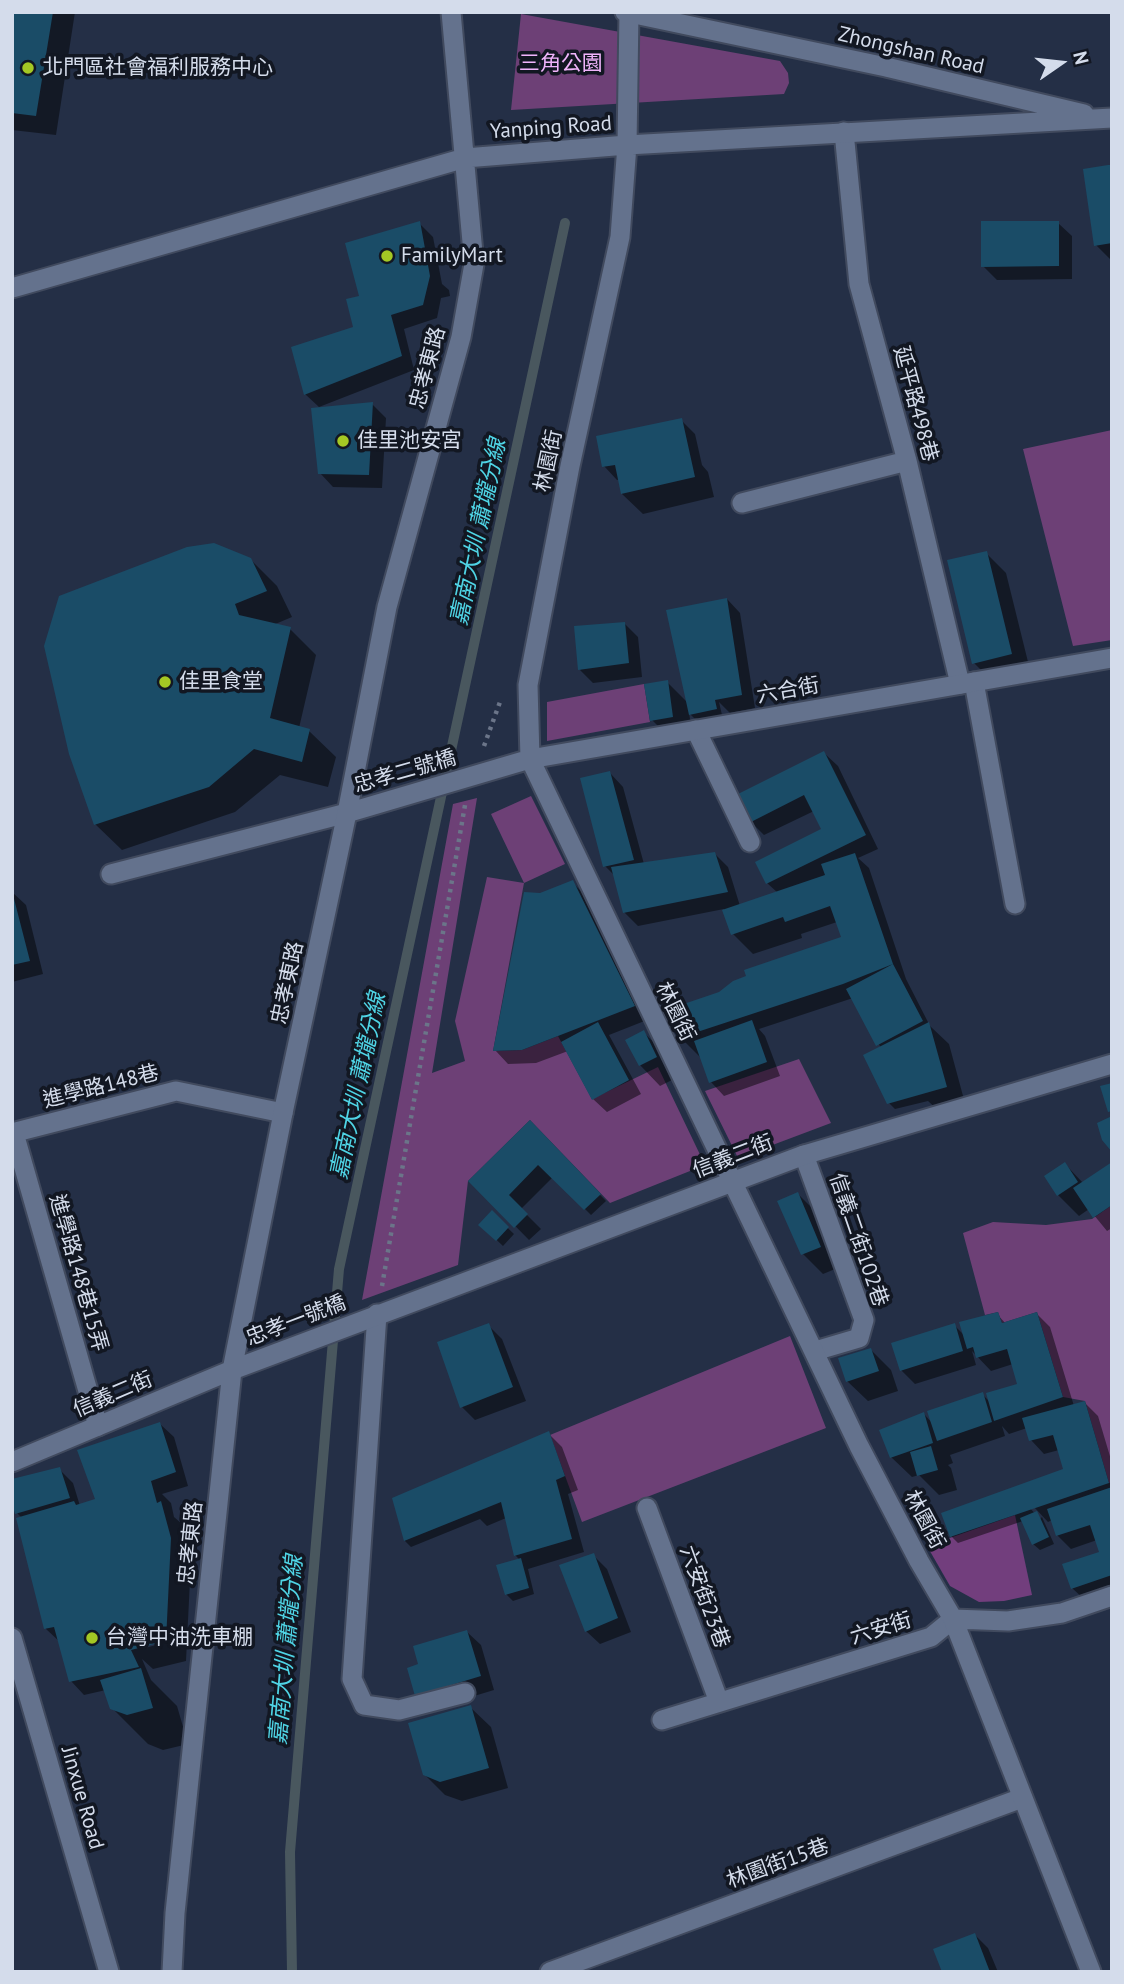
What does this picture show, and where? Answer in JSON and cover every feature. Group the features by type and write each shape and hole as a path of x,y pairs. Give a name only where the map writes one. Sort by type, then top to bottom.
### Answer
{"street":[{"name":"忠孝東路","path":"172,1972 175,1913 232,1370 387,607 461,337 474,264 451,12"},
{"name":"Zhongshan Road","path":"627,13 886,67 1108,119"},
{"name":"林園街","path":"627,13 627,145 620,237 570,466 528,685 530,759 859,1446 919,1561 953,1619 1091,1972"},
{"name":"Yanping Road","path":"12,288 465,158 627,145 1108,119"},
{"name":"延平路498巷","path":"844,132 859,284 967,683 1015,904"},
{"path":"742,503 907,461"},
{"name":"六合街","path":"474,775 530,759 967,683 1111,661"},
{"path":"696,730 750,842"},
{"name":"忠孝二號橋","path":"111,874 347,813 474,775"},
{"name":"信義二街","path":"377,1314 804,1155 1112,1064"},
{"name":"進學路148巷","path":"13,1133 176,1091 283,1113"},
{"name":"進學路148巷15弄","path":"13,1133 98,1426"},
{"name":"信義二街102巷","path":"804,1155 864,1320 859,1338 815,1350"},
{"path":"377,1314 352,1679 364,1705 399,1710 465,1693"},
{"name":"忠孝一號橋","path":"232,1370 377,1314"},
{"name":"信義二街","path":"12,1462 232,1370"},
{"name":"六安街23巷","path":"647,1508 719,1702"},
{"path":"953,1619 1008,1621 1062,1613 1112,1596"},
{"name":"六安街","path":"662,1720 932,1637 953,1619"},
{"name":"Jinxue Road","path":"12,1638 109,1972"},
{"name":"林園街15巷","path":"550,1972 1022,1798"}],"path":[{"path":"377,1314 464,814 474,775 502,696"}],"green space":[{"name":"三角公園","path":"521,14 780,61 788,73 789,83 784,94 511,110"},
{"path":"1112,430 1112,640 1073,646 1023,449"},
{"path":"644,684 650,722 547,741 547,702"},
{"path":"531,796 565,864 524,883 491,814"},
{"path":"477,798 432,1073 465,1061 455,1021 487,877 524,883 493,1051 522,1050 558,1036 592,1099 658,1067 705,1165 610,1203 530,1120 468,1181 458,1265 362,1300 453,804"},
{"path":"799,1059 831,1123 738,1158 705,1091"},
{"path":"1112,1205 1112,1482 1109,1483 1085,1401 1063,1397 1037,1312 1002,1323 998,1312 985,1315 963,1233 993,1222 1046,1225 1092,1219"},
{"path":"790,1336 826,1428 582,1522 550,1435"}],"shaded area":[{"path":"1015,1515 1032,1595 1004,1601 979,1602 950,1586 927,1546"}],"building":[{"name":"北門區社會福利服務中心","path":"12,12 53,12 36,116 12,113"},
{"path":"1112,165 1112,243 1094,246 1083,169"},
{"path":"420,221 430,276 423,305 391,315 402,356 304,395 291,347 353,327 346,299 359,296 345,243"},
{"path":"981,221 1059,221 1059,266 981,267"},
{"name":"佳里池安宮","path":"373,402 369,475 318,474 311,408"},
{"path":"682,418 695,477 621,494 615,465 602,467 596,436"},
{"name":"佳里食堂","path":"214,543 251,558 267,591 235,604 239,615 291,627 270,718 310,729 302,762 254,749 209,787 94,825 69,754 44,646 59,596 187,547"},
{"path":"987,551 1012,654 972,664 947,560"},
{"path":"727,598 742,695 715,700 717,709 689,715 666,610"},
{"path":"625,622 629,663 578,670 574,626"},
{"path":"668,680 673,717 650,721 644,684"},
{"path":"824,751 866,835 766,884 755,862 821,829 804,795 749,823 736,795"},
{"path":"610,771 634,860 603,867 580,778"},
{"path":"715,852 728,892 623,913 611,867"},
{"path":"855,853 893,964 843,984 679,1038 669,1009 719,992 733,981 746,976 744,970 841,937 830,906 785,922 783,917 731,935 722,910 825,875 821,864"},
{"path":"573,880 635,1006 522,1050 493,1051 524,892 540,893"},
{"path":"12,891 30,961 12,965"},
{"path":"893,964 923,1021 876,1046 846,989"},
{"path":"752,1020 767,1062 709,1083 694,1041"},
{"path":"598,1022 629,1080 592,1100 561,1042"},
{"path":"929,1022 947,1087 887,1104 863,1055"},
{"path":"644,1030 657,1057 639,1066 625,1040"},
{"path":"1112,1083 1112,1111 1108,1112 1100,1086"},
{"path":"1112,1116 1112,1152 1102,1140 1097,1123"},
{"path":"530,1120 601,1194 584,1210 538,1165 509,1195 528,1214 514,1228 468,1181"},
{"path":"1065,1162 1078,1182 1057,1196 1044,1176"},
{"path":"1112,1162 1112,1205 1093,1218 1073,1188"},
{"path":"798,1192 821,1247 801,1255 777,1201"},
{"path":"492,1210 509,1227 496,1241 478,1225"},
{"path":"998,1312 1002,1323 1037,1312 1063,1397 994,1421 986,1393 1017,1384 1007,1349 976,1358 973,1347 967,1349 959,1322"},
{"path":"489,1323 513,1387 460,1408 437,1342"},
{"path":"955,1323 963,1351 900,1371 891,1343"},
{"path":"871,1348 879,1371 846,1382 838,1358"},
{"path":"983,1392 992,1422 937,1441 927,1411"},
{"path":"1085,1401 1109,1483 950,1537 941,1513 1063,1469 1053,1435 1029,1441 1022,1418"},
{"path":"924,1412 933,1443 890,1458 879,1430"},
{"path":"160,1422 176,1472 151,1481 157,1503 161,1501 171,1538 166,1641 131,1650 139,1667 69,1682 54,1627 44,1629 16,1518 74,1501 76,1505 95,1499 77,1450"},
{"path":"549,1431 565,1476 556,1480 572,1539 514,1556 501,1502 404,1541 392,1498"},
{"path":"931,1446 938,1470 917,1476 910,1452"},
{"path":"60,1467 70,1498 15,1514 12,1479"},
{"path":"1112,1487 1112,1575 1071,1589 1062,1564 1099,1552 1090,1525 1056,1536 1047,1509"},
{"path":"1037,1511 1049,1537 1032,1545 1020,1518"},
{"path":"594,1553 618,1618 585,1632 559,1565"},
{"path":"521,1558 529,1588 505,1595 496,1565"},
{"path":"467,1630 481,1676 415,1696 407,1668 418,1664 413,1646"},
{"path":"141,1668 153,1708 127,1715 110,1709 100,1680"},
{"path":"471,1705 489,1768 440,1782 423,1775 408,1723"},
{"path":"975,1933 990,1972 942,1972 933,1949"}],"waterway":[{"name":"嘉南大圳 蕭壠分線","path":"292,1972 290,1852 339,1269 565,223"}],"place":[{"name":"北門區社會福利服務中心","path":"28,68"},
{"name":"FamilyMart","path":"387,256"},
{"name":"佳里池安宮","path":"343,441"},
{"name":"佳里食堂","path":"165,682"},
{"name":"台灣中油洗車棚","path":"92,1638"}]}
